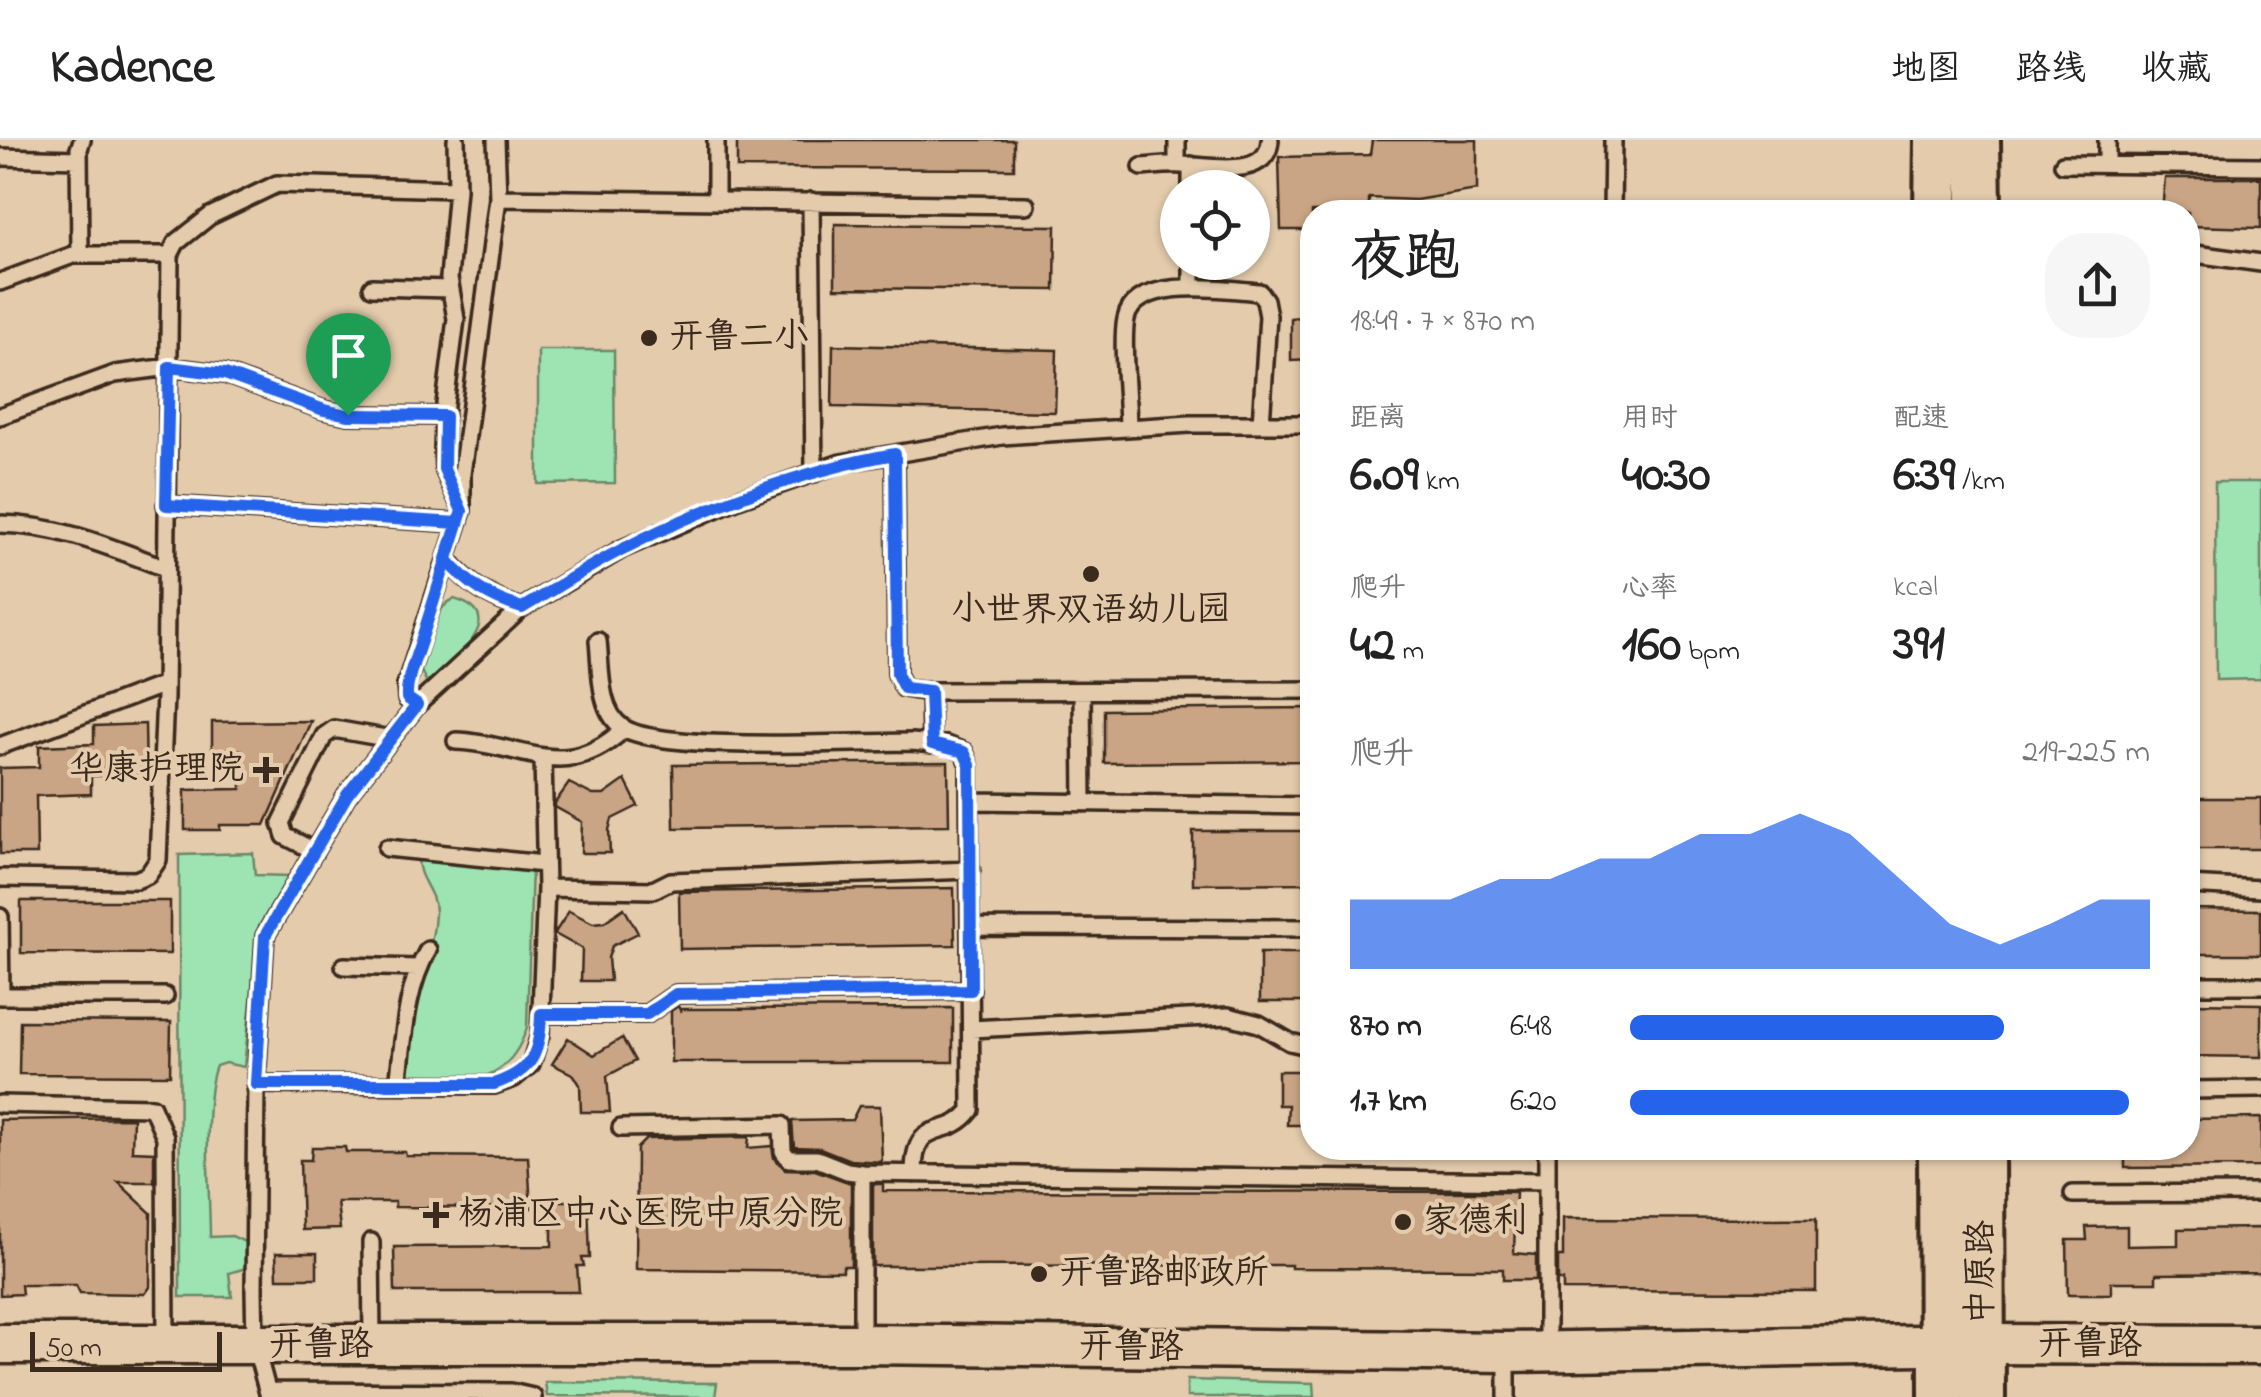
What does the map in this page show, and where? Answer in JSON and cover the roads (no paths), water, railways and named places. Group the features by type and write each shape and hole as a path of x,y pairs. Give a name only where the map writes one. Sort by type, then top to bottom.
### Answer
{"main road":[{"path":"1936,200 1937,140"},
{"path":"1978,140 1980,200"},
{"name":"中原路","path":"1940,1160 1941,1397"},
{"name":"中原路","path":"1982,1160 1983,1397"}],"street":[{"name":"开鲁路","path":"0,1344 862,1344 1506,1352 1982,1344 2261,1345"}],"lane":[{"path":"80,254 82,140"},
{"path":"456,140 457,190 450,289 456,319 445,416 444,469 460,517"},
{"path":"417,705 407,698 406,685 460,517 462,474 498,198 496,140"},
{"path":"716,140 716,200"},
{"path":"1177,140 1186,170"},
{"path":"1142,167 1233,168 1254,164 1265,157 1270,140"},
{"path":"1612,200 1613,140"},
{"path":"2107,140 2107,164"},
{"path":"0,157 79,159"},
{"path":"2063,164 2261,166"},
{"path":"0,878 136,880 148,875 158,860 165,684 170,254 176,243 210,216 277,184 457,190"},
{"path":"498,198 1026,205"},
{"path":"811,201 814,472"},
{"path":"0,282 80,254 170,254"},
{"path":"2200,255 2261,263"},
{"path":"1192,280 1192,288"},
{"path":"372,287 450,289"},
{"path":"1128,428 1126,319 1134,302 1145,293 1192,288 1259,292 1265,300 1268,316 1261,424"},
{"path":"0,416 115,374 169,367 225,374 348,415 445,416"},
{"path":"533,1397 510,1392 269,1394 255,1346 256,1084 265,936 347,795 417,705 522,608 622,549 741,498 841,463 1002,436 1190,424 1300,424"},
{"path":"895,454 897,674 904,688 1300,690"},
{"path":"166,505 460,517"},
{"path":"0,524 70,532 165,568"},
{"path":"446,559 478,590 522,608"},
{"path":"598,641 605,701 624,729 661,740 932,744 964,752 970,765 970,1110 963,1120 921,1137 914,1150 914,1174"},
{"path":"0,746 165,684"},
{"path":"930,691 932,744"},
{"path":"1082,691 1084,803"},
{"path":"314,851 285,836 281,823 324,736 334,729 391,738"},
{"path":"456,741 484,742 544,759 582,756 605,746 624,729"},
{"path":"256,1084 494,1084 514,1078 531,1064 540,1035 541,1014 546,888 544,759"},
{"path":"970,801 1300,806"},
{"path":"387,848 544,864"},
{"path":"546,888 654,890 671,881 971,870"},
{"path":"2200,885 2261,888"},
{"path":"0,917 1,996 165,996"},
{"path":"971,927 1300,928"},
{"path":"398,1084 410,997 428,950"},
{"path":"344,966 418,968"},
{"path":"2200,985 2261,985"},
{"path":"541,1014 647,1014 676,994 971,990"},
{"path":"971,1029 1228,1016 1259,1024 1300,1044"},
{"path":"2200,1090 2261,1090"},
{"path":"0,1104 152,1107 165,1137 166,1345"},
{"path":"620,1128 782,1125 783,1150 788,1160 817,1159 862,1173 1548,1181"},
{"path":"1548,1160 1548,1352"},
{"path":"862,1173 862,1344"},
{"path":"2073,1194 2261,1192"},
{"path":"370,1242 372,1346"},
{"path":"1506,1352 1507,1397"}],"place":[{"name":"开鲁二小","path":"649,338"},
{"name":"小世界双语幼儿园","path":"1091,574"},
{"name":"华康护理院","path":"266,770"},
{"name":"杨浦区中心医院中原分院","path":"436,1215"},
{"name":"家德利","path":"1403,1222"},
{"name":"开鲁路邮政所","path":"1039,1274"}]}
